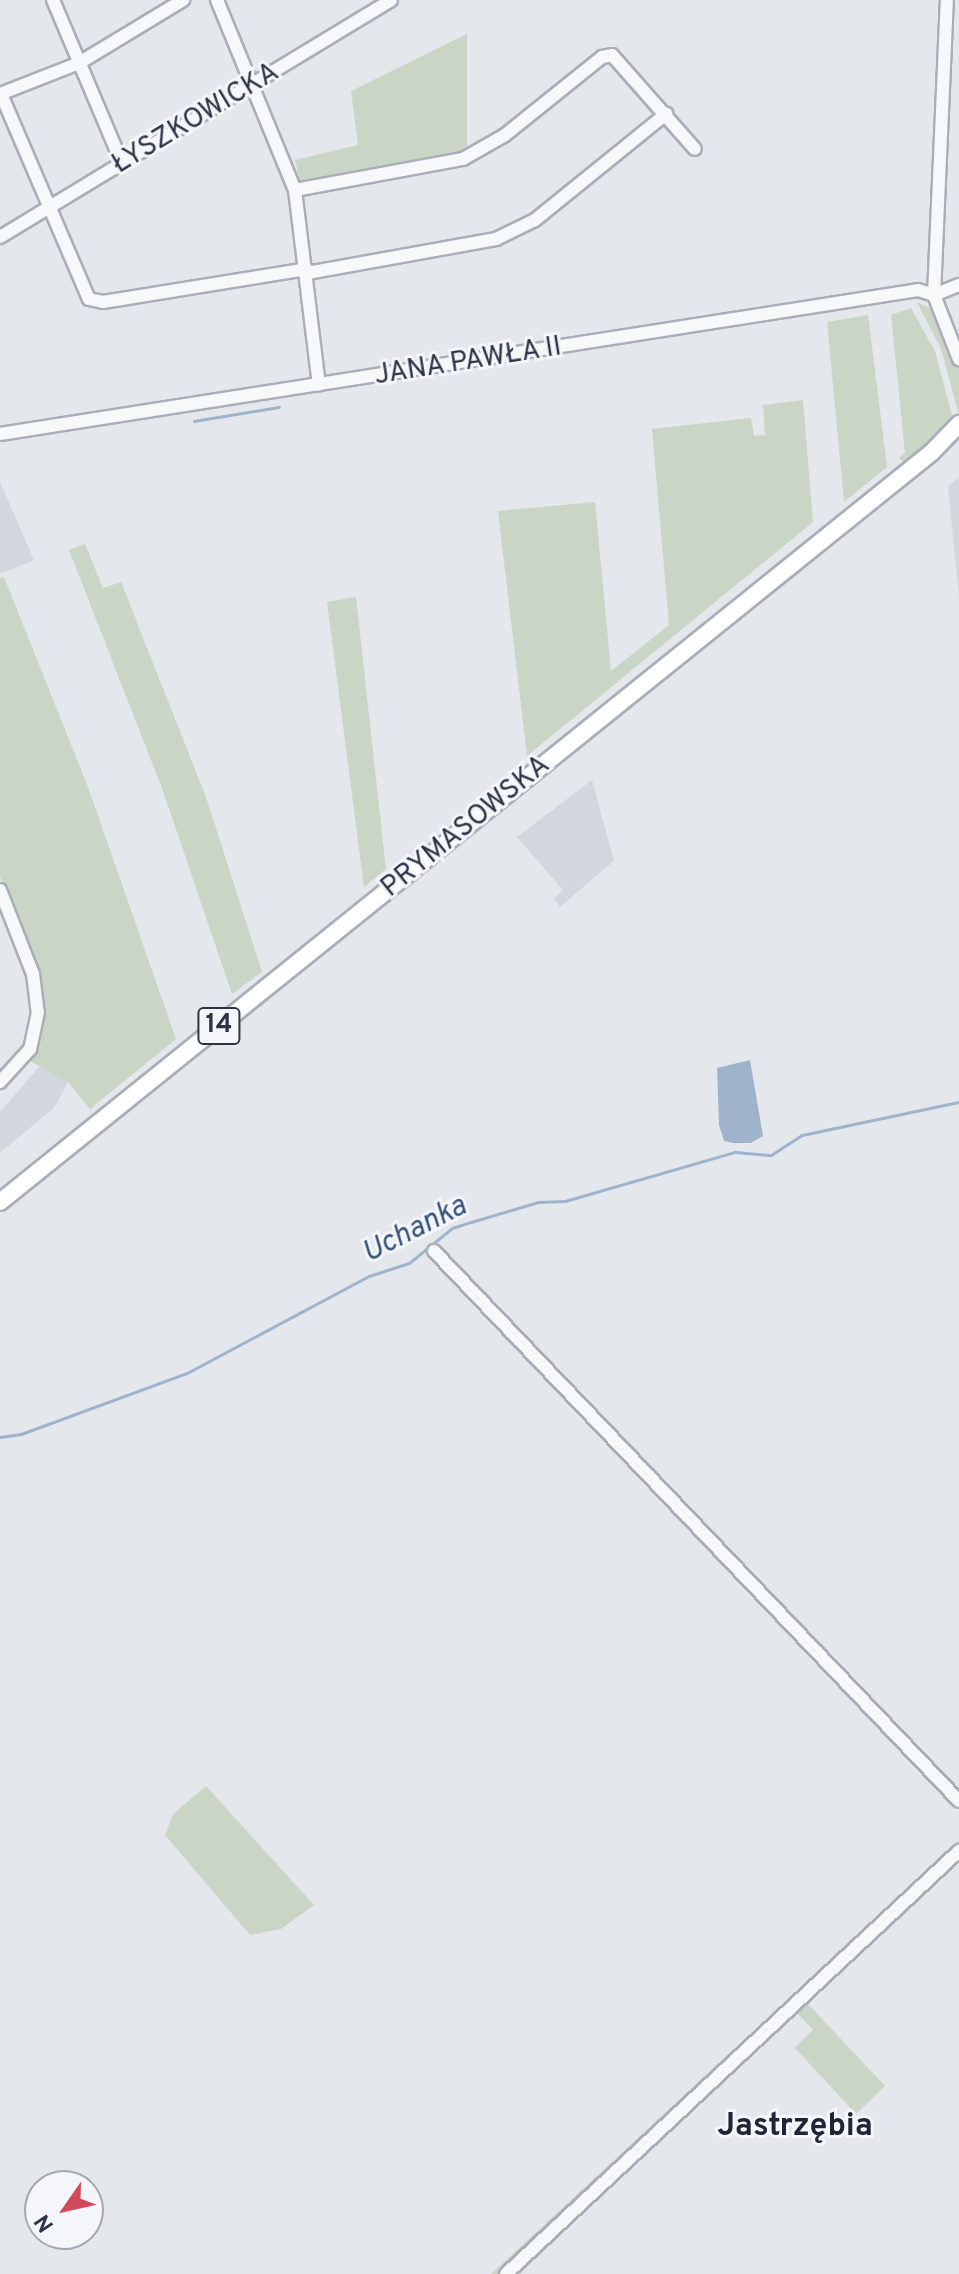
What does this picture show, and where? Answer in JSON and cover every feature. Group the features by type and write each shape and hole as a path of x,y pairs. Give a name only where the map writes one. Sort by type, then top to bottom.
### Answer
{"main road":[{"name":"PRYMASOWSKA","path":"0,1202 932,452 959,424"},
{"name":"PRYMASOWSKA","path":"932,452 959,436"}],"street":[{"path":"53,0 122,163"},
{"path":"183,0 79,63 0,94 46,209 89,299 103,302 496,239 547,211 666,114"},
{"path":"217,0 295,190 319,385"},
{"name":"ŁYSZKOWICKA","path":"0,237 391,0"},
{"path":"947,0 934,295 959,359"},
{"path":"295,190 471,156 602,57 621,59 695,149"},
{"name":"JANA PAWŁA II","path":"0,434 918,290 934,295 959,285"},
{"path":"950,334 959,345"},
{"path":"0,890 33,974 38,1012 30,1049 0,1082"},
{"path":"434,1251 959,1801"},
{"path":"506,2274 959,1851"}],"shaded area":[{"path":"959,478 959,597 948,486"},
{"path":"0,482 34,560 0,574"},
{"path":"592,780 614,861 560,907 554,898 563,890 517,837"},
{"path":"40,1066 68,1082 54,1108 0,1153 0,1112"}],"green space":[{"path":"467,34 467,154 302,189 295,160 358,145 351,91"},
{"path":"917,302 934,310 959,366 959,415 941,349"},
{"path":"911,308 935,351 954,423 904,462 899,458 905,453 891,315"},
{"path":"868,315 887,467 844,502 827,322"},
{"path":"803,400 813,522 527,756 498,511 595,502 611,671 669,625 652,429 751,418 754,436 765,435 763,405"},
{"path":"85,544 103,588 121,582 206,797 262,972 232,994 163,791 69,550"},
{"path":"4,577 88,787 176,1039 90,1109 68,1082 30,1061 40,1038 43,996 0,877 0,578"},
{"path":"356,597 386,869 364,887 327,602"},
{"path":"206,1786 314,1905 281,1929 250,1935 165,1835 173,1814"},
{"path":"959,1841 959,1860 777,2033 759,2045 516,2274 491,2274"},
{"path":"808,2004 885,2086 856,2114 795,2048 813,2030 797,2013"}],"water":[{"path":"750,1060 763,1136 751,1143 724,1141 719,1125 717,1068"}],"waterway":[{"path":"194,421 279,407"},
{"name":"Uchanka","path":"0,1437 21,1434 187,1373 369,1276 409,1263 452,1228 538,1202 565,1201 735,1152 771,1155 802,1135 959,1102"}],"district":[{"name":"Jastrzębia","path":"795,2127"}]}
